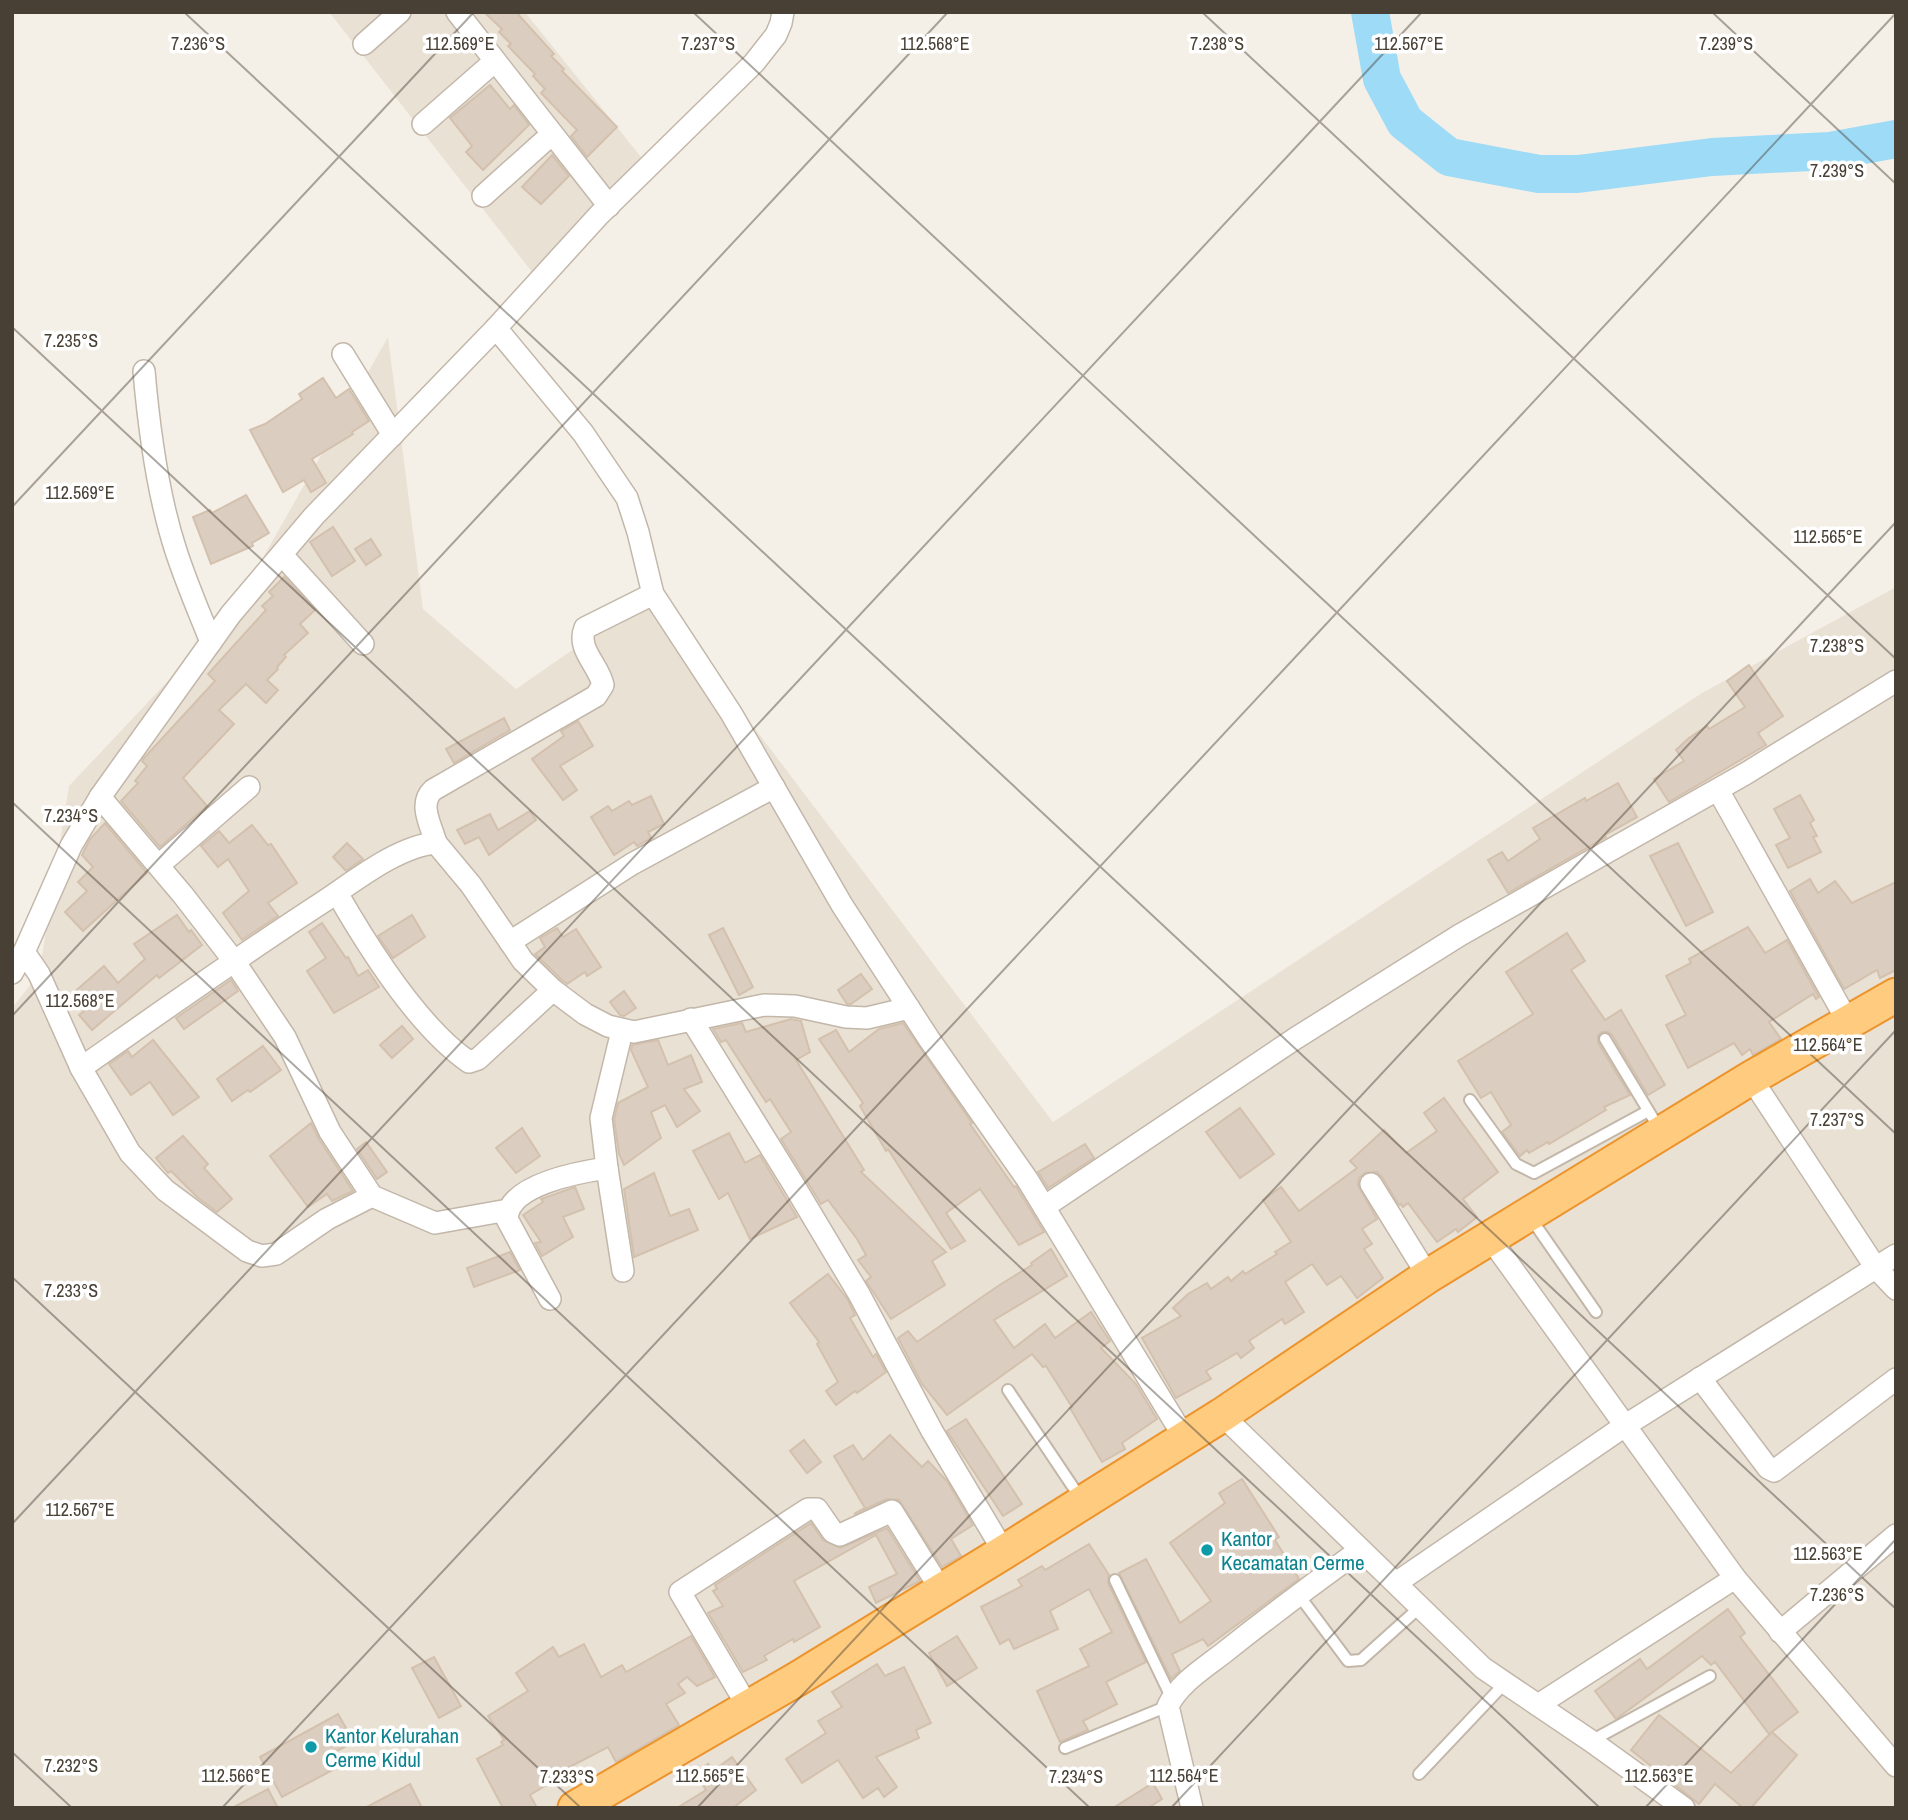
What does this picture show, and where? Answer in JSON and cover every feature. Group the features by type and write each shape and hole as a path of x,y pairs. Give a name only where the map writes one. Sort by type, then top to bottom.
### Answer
{"highway":[{"path":"575,1808 942,1590 1222,1415 1428,1276 1528,1214 1655,1122 1751,1078 1896,995"}],"street":[{"path":"364,44 400,12"},
{"path":"457,12 609,206"},
{"path":"12,973 71,846 100,797 231,614 314,516 496,328 609,206 754,63 776,35 782,23 783,12"},
{"path":"424,124 495,61"},
{"path":"483,196 552,134"},
{"path":"496,328 589,441 627,498 653,594 732,713 842,905 1044,1207 1184,1437"},
{"path":"343,354 393,435"},
{"path":"144,371 148,413 165,506 176,550 211,642"},
{"path":"282,555 363,644"},
{"path":"653,594 585,628 582,635 583,645 601,676 603,685 596,696 433,790 426,797 424,804 436,844 471,885 523,961 553,990 585,1014 622,1031 634,1032 764,1005 795,1006 846,1017 867,1018 909,1008"},
{"path":"1044,1207 1296,1038 1448,943 1718,790 1896,681"},
{"path":"159,865 249,787"},
{"path":"510,942 632,864 774,787"},
{"path":"1718,790 1848,1022"},
{"path":"100,797 159,865 234,961 289,1043 330,1132 372,1196 435,1223 508,1210"},
{"path":"81,1068 337,893 405,851 419,845 436,844"},
{"path":"337,893 362,938 393,981 424,1019 469,1062 478,1059 553,990"},
{"path":"24,952 39,974 81,1068 130,1153 165,1189 247,1251 262,1256 276,1254 327,1219 372,1196"},
{"path":"691,1019 852,1283 932,1431 1004,1552"},
{"path":"622,1031 601,1118 623,1271"},
{"path":"1751,1078 1876,1268 1896,1289"},
{"path":"550,1299 507,1219 508,1210 514,1202 538,1186 564,1175 607,1168"},
{"path":"1371,1184 1428,1276"},
{"path":"1490,1238 1735,1578 1896,1766"},
{"path":"1396,1583 1626,1425 1896,1255"},
{"path":"1700,1378 1768,1468 1774,1471 1896,1379"},
{"path":"1222,1415 1483,1668 1684,1808"},
{"path":"748,1707 680,1592 808,1509 817,1509 833,1532 840,1535 892,1511 942,1590"},
{"path":"1780,1632 1896,1535"},
{"path":"1192,1808 1170,1703 1195,1676 1298,1594 1360,1550"},
{"path":"1538,1705 1735,1578"}],"lane":[{"path":"1470,1100 1516,1164 1534,1173 1655,1122 1605,1039"},
{"path":"1528,1214 1596,1312"},
{"path":"1007,1390 1083,1501"},
{"path":"1065,1748 1170,1703 1115,1580"},
{"path":"1298,1594 1348,1661 1354,1662 1361,1660 1420,1607"},
{"path":"1591,1741 1710,1676"},
{"path":"1419,1774 1504,1683"}],"shaded area":[{"path":"329,12 525,12 649,167 539,281"},
{"path":"388,337 423,609 516,689 653,594 1053,1122 1702,693 1896,587 1896,1808 12,1808 12,1008 39,974 69,786 231,614"}],"building":[{"path":"484,12 516,12 554,54 551,56 564,69 562,71 617,127 587,157 571,136 577,130 541,93 545,89 533,76 535,74 508,46 511,44 499,32 502,29"},
{"path":"490,85 510,109 514,105 529,125 483,170 466,152 472,146 450,118"},
{"path":"552,155 569,176 541,204 522,187"},
{"path":"323,378 336,398 349,389 369,421 312,459 326,483 311,492 304,480 283,492 250,430 265,424 302,399 299,394"},
{"path":"246,495 269,533 252,543 253,546 211,564 193,517 210,510 212,513"},
{"path":"333,527 355,561 332,576 310,542"},
{"path":"371,539 381,555 366,565 355,549"},
{"path":"284,577 315,610 300,624 308,633 284,655 286,657 278,669 267,680 278,690 266,703 246,684 219,710 234,724 183,778 207,806 160,847 121,801 138,783 135,781 147,766 143,759 215,681 208,674 266,610 262,606 273,596 269,592"},
{"path":"1749,665 1783,716 1758,733 1766,745 1669,802 1654,779 1684,761 1676,750 1689,738 1745,707 1727,681"},
{"path":"504,718 510,730 454,763 446,749"},
{"path":"578,721 593,746 560,766 577,790 563,800 532,759 564,736 561,731"},
{"path":"1618,783 1637,817 1508,893 1488,860 1502,852 1508,861 1540,839 1533,828 1585,798 1586,801"},
{"path":"1800,795 1814,820 1810,823 1817,836 1813,837 1821,852 1788,868 1776,845 1790,838 1774,809"},
{"path":"651,796 664,824 648,832 651,838 637,846 634,842 614,855 591,817 608,806 612,811 629,801 632,805"},
{"path":"530,811 536,820 489,855 479,837 465,844 457,830 490,814 498,830"},
{"path":"105,823 147,873 83,931 65,912 87,891 78,882 93,867 82,855 90,839"},
{"path":"252,825 268,845 271,844 297,883 268,903 278,916 242,940 223,913 249,891 228,859 218,867 201,846 219,831 229,843"},
{"path":"347,843 363,859 346,871 333,857"},
{"path":"1678,843 1713,912 1686,926 1650,856"},
{"path":"1810,879 1818,893 1835,881 1852,903 1896,882 1896,970 1880,978 1877,970 1844,989 1790,891"},
{"path":"177,915 202,945 159,978 157,975 92,1030 79,1015 85,1010 72,994 104,966 118,983 145,959 134,944"},
{"path":"412,915 425,937 393,958 378,936"},
{"path":"322,923 346,958 348,957 358,976 368,970 379,987 334,1013 307,971 326,958 309,932"},
{"path":"1748,927 1765,953 1787,940 1819,997 1816,999 1813,994 1769,1022 1781,1039 1753,1055 1750,1049 1742,1055 1734,1043 1688,1068 1666,1025 1686,1015 1666,976 1691,963 1689,959"},
{"path":"557,928 563,937 576,929 601,967 587,976 585,972 567,984 562,980 535,954 545,947 540,938"},
{"path":"723,928 753,987 739,995 709,935"},
{"path":"1567,933 1585,961 1571,970 1605,1020 1621,1010 1665,1085 1648,1095 1612,1035 1602,1032 1598,1036 1598,1043 1630,1095 1604,1107 1606,1110 1549,1144 1548,1142 1529,1153 1527,1150 1520,1156 1502,1132 1511,1125 1491,1092 1481,1098 1458,1061 1533,1014 1506,972"},
{"path":"861,974 872,989 847,1004 838,990"},
{"path":"231,980 238,991 184,1029 176,1018"},
{"path":"624,991 636,1008 624,1016 620,1015 610,1002"},
{"path":"791,1019 801,1021 810,1052 796,1060 864,1170 861,1172 946,1252 932,1261 945,1285 891,1319 866,1281 871,1277 858,1260 866,1255 857,1239 828,1200 821,1204 781,1139 791,1132 770,1099 766,1102 726,1040 721,1042 713,1029 742,1023 746,1032"},
{"path":"903,1023 972,1123 970,1124 1014,1187 1016,1186 1044,1232 1019,1245 980,1189 946,1213 965,1241 951,1249 888,1149 886,1151 860,1106 863,1103 819,1039 836,1030 849,1052 879,1029"},
{"path":"402,1026 413,1039 392,1058 380,1045"},
{"path":"153,1040 199,1097 173,1115 150,1082 131,1095 109,1064 128,1051 132,1057"},
{"path":"658,1040 668,1065 691,1055 702,1082 684,1089 700,1111 677,1127 665,1105 651,1112 661,1138 624,1165 619,1154 614,1119 618,1103 648,1087 631,1050 632,1045"},
{"path":"263,1046 281,1070 232,1101 217,1079"},
{"path":"1444,1098 1498,1172 1463,1199 1477,1217 1458,1232 1456,1229 1437,1242 1408,1203 1403,1207 1399,1205 1377,1172 1365,1173 1359,1178 1358,1185 1377,1219 1362,1229 1372,1244 1364,1249 1383,1278 1357,1298 1341,1276 1327,1285 1312,1264 1285,1282 1304,1312 1285,1324 1282,1319 1249,1341 1254,1348 1241,1358 1237,1353 1206,1371 1211,1379 1176,1398 1142,1338 1181,1316 1173,1308 1188,1294 1207,1283 1211,1289 1228,1277 1231,1281 1243,1271 1245,1274 1291,1242 1263,1200 1281,1187 1299,1211 1357,1168 1350,1161 1384,1130 1406,1153 1437,1131 1424,1113"},
{"path":"1240,1108 1274,1154 1240,1178 1206,1132"},
{"path":"311,1123 353,1191 332,1201 327,1194 308,1207 270,1156"},
{"path":"522,1128 540,1156 516,1173 496,1148"},
{"path":"729,1133 745,1163 760,1155 797,1217 750,1239 728,1193 719,1199 693,1151"},
{"path":"183,1136 208,1164 204,1168 232,1199 217,1212 197,1197 171,1171 168,1173 156,1158"},
{"path":"366,1142 387,1172 377,1179 357,1149"},
{"path":"1085,1144 1094,1158 1048,1188 1038,1172"},
{"path":"654,1173 670,1216 689,1209 698,1230 634,1257 624,1189"},
{"path":"575,1187 584,1209 563,1217 573,1237 542,1256 535,1243 541,1242 523,1215 543,1202 541,1199"},
{"path":"1051,1249 1067,1276 994,1320 1014,1348 1045,1324 1055,1338 1091,1312 1110,1341 1101,1348 1136,1384 1157,1419 1122,1443 1125,1449 1102,1462 1046,1366 1043,1367 1032,1354 947,1415 922,1384 898,1338 908,1331 917,1342 1032,1265 1031,1263"},
{"path":"510,1252 520,1270 474,1287 467,1268"},
{"path":"828,1274 848,1300 855,1315 850,1318 873,1357 876,1354 886,1372 836,1405 826,1391 838,1382 817,1344 819,1342 790,1303"},
{"path":"966,1419 1022,1504 1003,1516 947,1431"},
{"path":"890,1435 922,1467 928,1461 947,1481 973,1525 951,1539 961,1556 942,1567 899,1500 887,1499 854,1514 865,1508 834,1456 853,1445 863,1460"},
{"path":"804,1440 821,1462 807,1473 790,1451"},
{"path":"1242,1479 1279,1537 1275,1540 1299,1579 1208,1646 1203,1639 1172,1654 1180,1671 1171,1679 1119,1573 1146,1559 1180,1623 1211,1601 1170,1543 1225,1503 1219,1493"},
{"path":"811,1523 823,1540 840,1548 887,1528 920,1581 876,1603 869,1587 897,1574 876,1535 794,1581 820,1627 794,1642 793,1639 764,1656 767,1660 743,1672 708,1613 723,1606 713,1591 717,1589 715,1585"},
{"path":"1089,1544 1109,1575 1108,1583 1146,1662 1106,1682 1117,1704 1083,1721 1088,1730 1060,1742 1037,1691 1089,1666 1080,1649 1112,1632 1089,1589 1050,1611 1058,1629 1014,1649 1009,1639 1000,1644 981,1607 1022,1586 1018,1580 1042,1566 1045,1570"},
{"path":"1728,1609 1745,1633 1740,1637 1798,1712 1769,1734 1715,1662 1711,1665 1702,1656 1616,1719 1595,1691 1640,1659 1647,1669"},
{"path":"691,1636 715,1677 697,1686 687,1677 678,1684 685,1693 666,1704 679,1725 616,1762 608,1747 556,1774 558,1778 530,1795 537,1808 503,1808 477,1759 503,1745 501,1742 504,1740 488,1716 528,1691 516,1673 553,1647 559,1657 584,1644 601,1677 622,1665 626,1672"},
{"path":"957,1636 977,1668 947,1686 929,1653"},
{"path":"434,1657 461,1706 439,1718 412,1668"},
{"path":"877,1664 885,1676 904,1667 931,1723 916,1730 919,1738 876,1757 897,1787 884,1797 878,1788 863,1798 838,1760 802,1783 786,1759 826,1733 818,1721 842,1707 832,1692"},
{"name":"Kantor Kelurahan Cerme Kidul","path":"338,1714 354,1742 335,1752 342,1765 282,1797 260,1757"},
{"path":"1659,1715 1731,1773 1772,1732 1797,1755 1751,1808 1743,1808 1715,1784 1699,1804 1631,1750"},
{"path":"732,1757 756,1790 733,1808 677,1808 706,1790 695,1773 708,1764 713,1771"},
{"path":"1153,1783 1162,1799 1148,1808 1113,1808"},
{"path":"410,1784 422,1808 365,1808"},
{"path":"268,1789 278,1808 232,1808"}],"waterway":[{"path":"1370,12 1382,79 1405,122 1449,157 1539,174 1578,174 1712,157 1830,151 1896,139"}],"place":[{"name":"Kantor Kecamatan Cerme","path":"1207,1550"},
{"name":"Kantor Kelurahan Cerme Kidul","path":"311,1747"}]}
